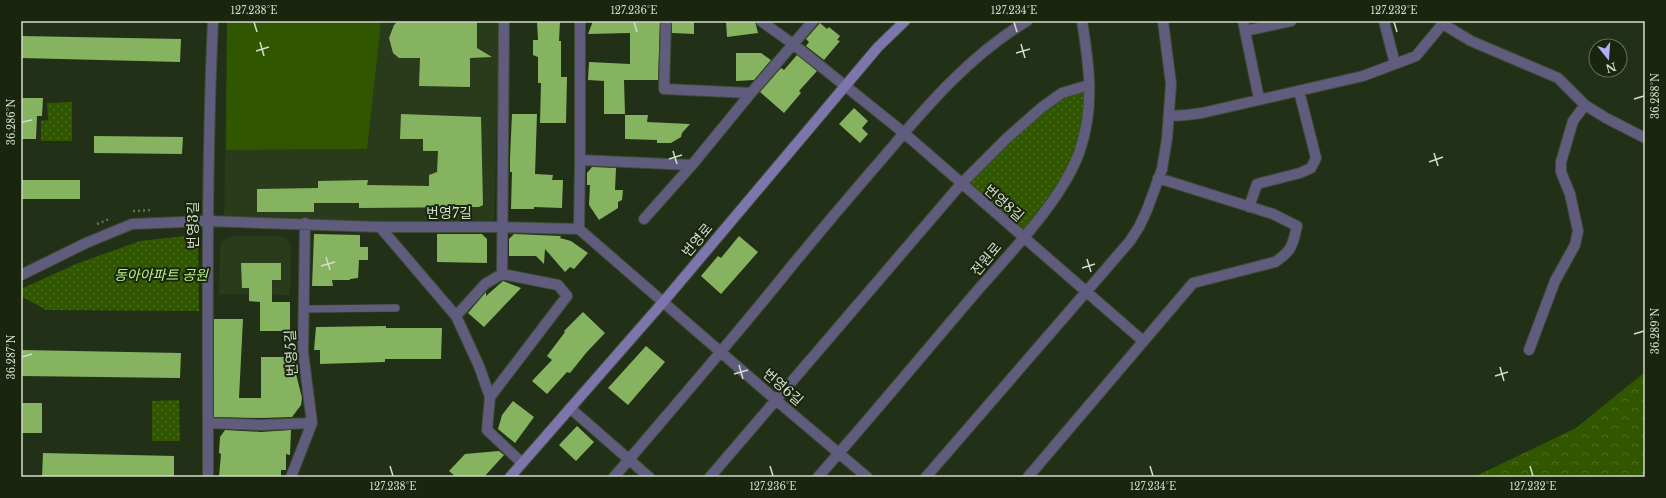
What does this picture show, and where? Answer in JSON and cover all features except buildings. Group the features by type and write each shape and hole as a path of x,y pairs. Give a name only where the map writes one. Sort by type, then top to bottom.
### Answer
{"street":[{"name":"번영3길","path":"208,477 207,221 209,103 213,21"},
{"path":"502,274 504,21"},
{"path":"580,21 579,228 664,301"},
{"path":"666,21 664,89 751,93"},
{"name":"번영8길","path":"761,21 793,44 904,133 1143,342"},
{"path":"644,219 692,165 813,21"},
{"name":"번영로","path":"510,477 664,301 878,47 905,21"},
{"path":"614,477 721,352 829,220 929,103 975,59 1010,31 1027,21"},
{"name":"전원로","path":"818,477 1023,238 1070,174 1080,150 1088,119 1090,68 1082,21"},
{"path":"926,477 1130,241 1139,227 1147,210 1165,155 1170,116 1171,84 1163,21"},
{"path":"1259,99 1244,26 1291,21"},
{"path":"1384,21 1395,64"},
{"path":"1170,116 1202,113 1363,76 1416,56 1444,22 1471,41 1558,78 1585,105 1606,118 1645,138"},
{"path":"710,477 777,401 961,184 1007,138 1041,108 1062,94 1089,85"},
{"path":"1249,207 1257,184 1300,173 1311,168 1316,158 1299,90"},
{"path":"1529,350 1555,281 1575,245 1577,238 1578,231 1570,194 1560,172 1561,162 1573,121 1585,105"},
{"path":"580,160 692,165"},
{"path":"1028,477 1193,283 1275,262 1284,256 1292,246 1297,226 1273,214 1158,178"},
{"name":"번영7길","path":"21,275 86,243 132,224 207,221 305,223 380,227 579,228"},
{"name":"번영5길","path":"291,477 312,423 303,352 305,223"},
{"path":"380,227 456,316 479,366 490,396 487,430 522,463"},
{"path":"456,316 485,284 502,274 558,285 568,296 490,396"},
{"name":"번영6길","path":"664,301 838,454 867,477"},
{"path":"570,408 649,477"},
{"path":"208,423 260,425 312,423"}],"lane":[{"path":"303,309 396,308"}],"shaded area":[{"path":"227,21 500,21 494,221 224,226"},
{"path":"233,236 281,236 287,239 291,246 290,295 219,294 220,246 224,240"}],"green space":[{"path":"227,21 381,21 367,149 226,150"},
{"path":"1089,85 1080,149 1023,238 961,184 1041,108"},
{"path":"72,102 72,141 41,141 41,121 48,120 47,103"},
{"name":"동아아파트 공원","path":"185,236 198,243 199,311 46,310 21,296 21,289 76,264 140,241"},
{"path":"1645,372 1645,477 1474,477 1576,428"},
{"path":"179,400 180,441 152,441 152,401"}]}
